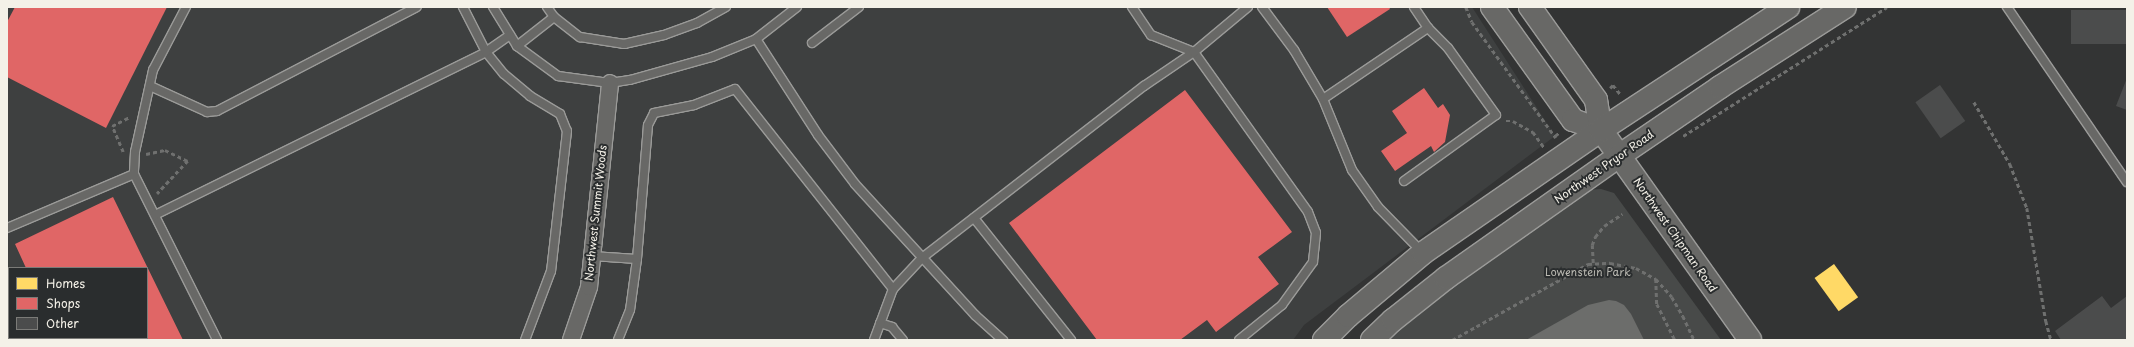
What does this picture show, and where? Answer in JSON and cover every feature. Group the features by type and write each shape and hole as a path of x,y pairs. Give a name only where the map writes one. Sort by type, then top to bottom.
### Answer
{"main road":[{"path":"1492,7 1572,120 1601,130"},
{"name":"Northwest Chipman Road","path":"1530,7 1596,100 1601,130 1750,340"},
{"path":"1324,340 1348,316 1423,253 1601,130 1788,7"},
{"name":"Northwest Pryor Road","path":"1372,340 1393,320 1446,278 1619,156 1720,87 1845,7"}],"street":[{"name":"Northwest Summit Woods","path":"571,340 589,287 610,83"}],"lane":[{"path":"186,7 153,70 135,152 134,174 217,340"},
{"path":"150,86 203,110 217,111 417,7"},
{"path":"463,7 486,52 504,74 524,91 560,114 567,131 551,270 525,340"},
{"path":"493,7 517,46 558,76 610,83 630,80 712,57 756,39 797,7"},
{"path":"548,7 554,17 580,37 624,44 664,34 697,23 726,7"},
{"path":"812,43 860,7"},
{"path":"1132,7 1151,35 1194,52 1308,212 1316,233 1313,262 1282,305 1239,340"},
{"path":"874,340 893,289 922,258 1144,86 1194,52 1248,7"},
{"path":"1262,7 1294,50 1323,99 1352,170 1378,207 1423,253"},
{"path":"1404,181 1496,115 1448,48 1428,28 1414,7"},
{"path":"2007,7 2127,182"},
{"path":"517,46 554,17"},
{"path":"1323,99 1428,28"},
{"path":"155,215 486,52 510,36"},
{"path":"756,39 818,135 854,184 975,315 1003,340"},
{"path":"618,340 630,310 637,259 648,125 654,113 694,105 735,89 893,289"},
{"path":"7,228 134,174"},
{"path":"974,218 1071,340"},
{"path":"592,256 637,259"},
{"path":"880,323 892,327 903,340"}],"path":[{"path":"1466,7 1472,22 1558,139"},
{"path":"1680,137 1886,7"},
{"path":"1974,102 2010,164 2028,208 2045,313 2051,340"},
{"path":"123,153 112,126 130,117"},
{"path":"1505,121 1513,121 1533,132 1544,148"},
{"path":"135,152 144,154 165,150 188,162 149,202"},
{"path":"1593,263 1592,245 1595,237 1604,226 1622,214"},
{"path":"1452,340 1588,264 1593,263 1610,263 1636,268 1656,279 1672,297 1684,316 1694,340"},
{"path":"1656,279 1657,304 1675,340"}],"shaded area":[{"path":"7,7 1472,7 1555,136 1304,325 1293,340 7,340"},
{"path":"1609,300 1616,301 1624,305 1631,314 1644,340 1526,340 1588,305"}],"green space":[{"name":"Lowenstein Park","path":"1601,189 1614,193 1721,340 1387,340 1418,313 1587,190"}],"building: Homes":[{"path":"1834,264 1858,297 1839,311 1815,278"}],"building: Shops":[{"path":"15,7 167,7 106,128 7,77 7,22"},
{"path":"1327,7 1389,7 1390,9 1347,37"},
{"path":"1424,88 1438,108 1443,104 1450,115 1445,142 1434,152 1431,146 1395,171 1381,151 1407,133 1392,111"},
{"path":"1185,90 1292,232 1258,257 1279,284 1216,332 1207,320 1180,340 1097,340 1009,223"},
{"path":"113,197 147,267 26,267 15,244"},
{"path":"148,268 183,340 7,340 7,328 8,339 148,339"}],"building: Other":[{"path":"2071,10 2127,10 2127,44 2071,44"},
{"path":"2127,78 2127,110 2116,106"},
{"path":"1940,85 1965,121 1941,138 1915,102"},
{"path":"2102,296 2111,308 2127,296 2127,340 2061,340 2055,331"}]}
